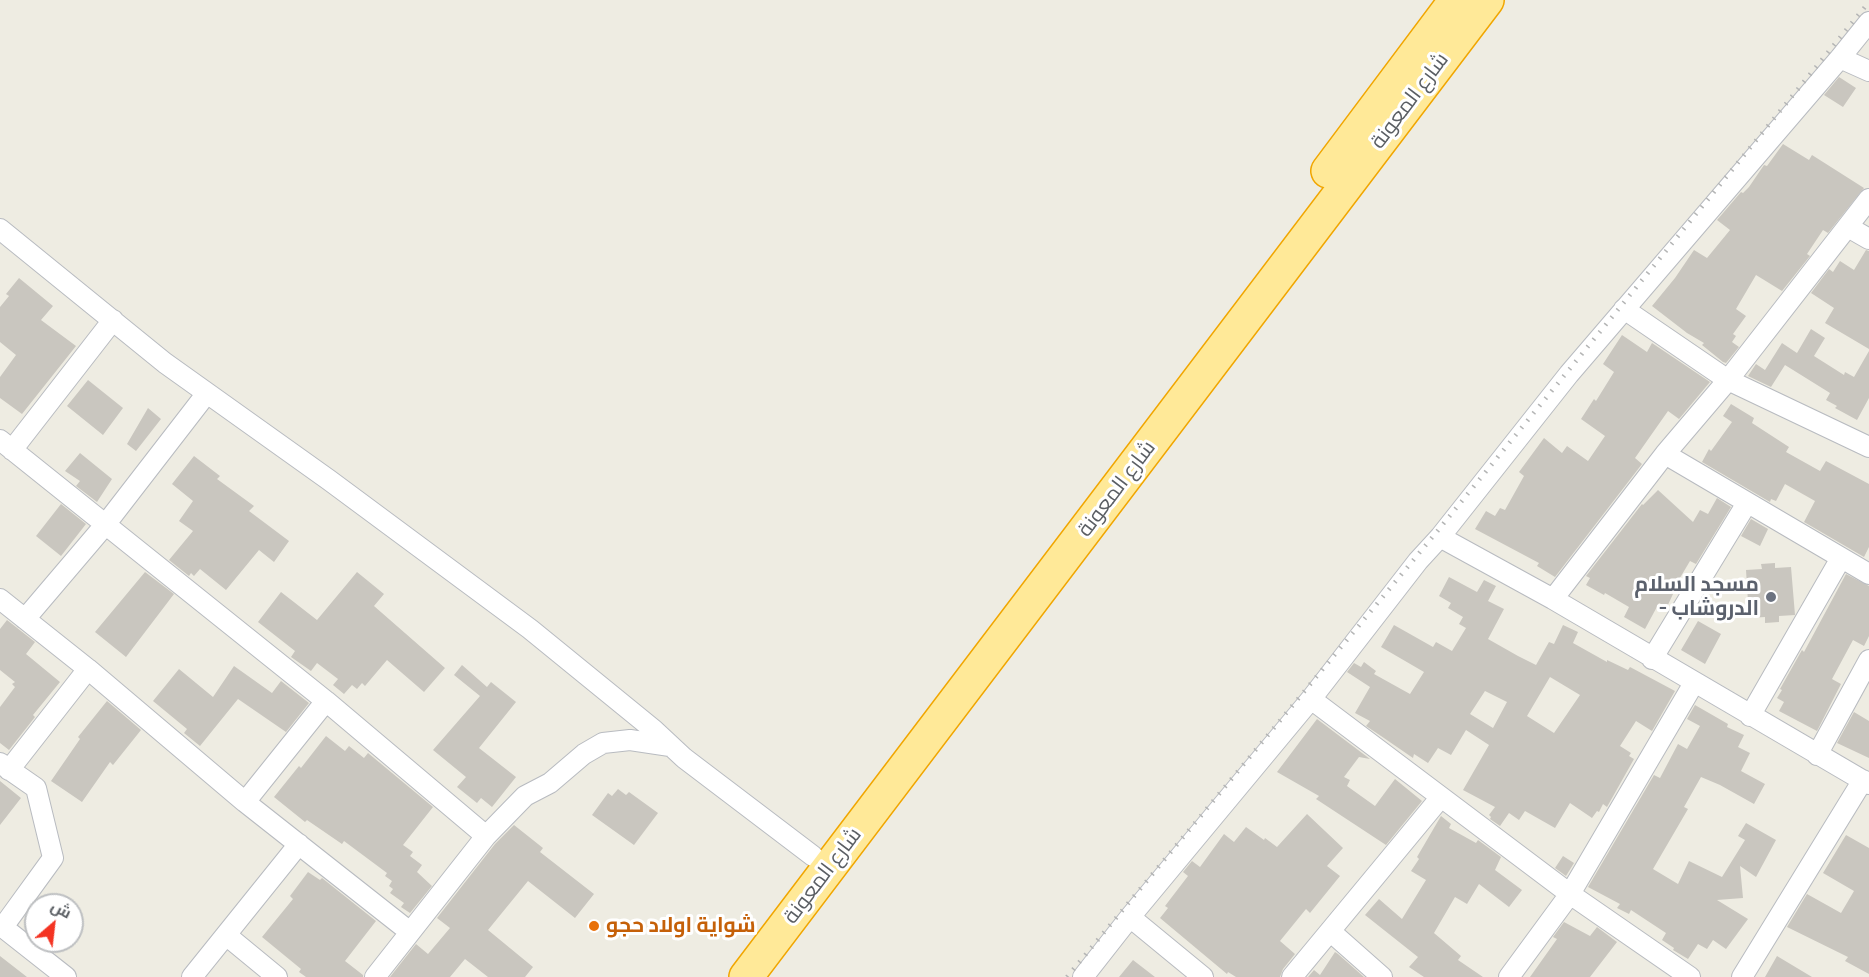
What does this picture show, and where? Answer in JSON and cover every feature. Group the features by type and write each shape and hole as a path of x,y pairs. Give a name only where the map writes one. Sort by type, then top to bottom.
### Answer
{"highway":[{"name":"شارع المعونة","path":"721,977 1456,0"},
{"name":"شارع المعونة","path":"746,977 1487,0"}],"street":[{"path":"1083,977 1311,699 1418,561 1440,537 1623,309 1840,58 1869,21"},
{"path":"1840,58 1869,71"},
{"path":"1553,599 1665,454 1728,380 1869,199"},
{"path":"1848,227 1869,239"},
{"path":"0,229 165,363 530,629 654,730 670,746 813,856"},
{"path":"1623,309 1728,380 1869,447"},
{"path":"113,321 6,445 326,700 486,836"},
{"path":"25,619 105,525 207,393"},
{"path":"1665,454 1869,574"},
{"path":"1652,659 1747,503"},
{"path":"1440,537 1553,599 1652,659 1866,782 1742,977"},
{"path":"1750,716 1841,558"},
{"path":"0,599 88,669 245,802 410,932"},
{"path":"1817,755 1869,660"},
{"path":"66,977 1,926 53,858 36,788 4,766 88,669"},
{"path":"1509,977 1570,894 1694,683"},
{"path":"1311,699 1570,894 1690,977"},
{"path":"245,802 326,700"},
{"path":"375,977 486,836 525,796 550,783 593,747 612,741 630,740 670,746"},
{"path":"1292,977 1441,797"},
{"path":"192,977 298,844"},
{"path":"1130,917 1203,977"},
{"path":"1330,931 1382,977"},
{"path":"226,935 277,977"}],"building":[{"path":"1839,77 1856,88 1843,107 1824,95"},
{"path":"1783,144 1809,160 1812,155 1864,188 1828,233 1823,230 1807,254 1810,256 1782,291 1756,275 1736,309 1746,316 1733,334 1736,336 1732,342 1739,347 1726,363 1702,345 1704,343 1652,306 1694,250 1707,258 1730,230 1717,220 1741,192 1743,193 1749,187 1764,165 1767,166"},
{"path":"1866,250 1869,251 1869,349 1825,323 1834,308 1811,293 1829,269 1833,272 1840,261 1854,270"},
{"path":"19,278 53,306 41,320 76,346 22,414 0,398 0,377 16,355 0,342 0,307 9,296 6,294"},
{"path":"1811,329 1825,338 1814,356 1844,375 1845,372 1854,377 1869,351 1869,398 1857,420 1835,408 1837,406 1826,400 1830,393 1785,365 1771,387 1748,376 1756,364 1765,370 1782,343 1797,353"},
{"path":"1622,335 1647,352 1652,343 1710,382 1679,419 1668,411 1635,458 1642,464 1555,577 1537,566 1539,563 1475,529 1486,511 1495,516 1500,508 1505,510 1524,476 1519,472 1544,438 1562,453 1567,446 1588,461 1605,436 1581,419 1594,399 1596,401 1614,372 1603,364"},
{"path":"88,380 123,408 103,435 67,406"},
{"path":"1731,404 1754,418 1752,423 1789,447 1786,452 1820,471 1826,461 1869,484 1869,547 1864,557 1804,522 1815,501 1785,484 1776,501 1771,499 1770,502 1702,462 1709,449 1711,451 1732,422 1723,416"},
{"path":"148,408 161,419 136,451 127,444"},
{"path":"80,453 112,479 97,502 76,486 80,481 65,471"},
{"path":"194,456 220,476 217,479 254,506 249,511 289,541 274,562 259,550 226,590 200,569 194,576 191,573 189,576 169,560 193,531 179,521 193,501 172,484"},
{"path":"1658,490 1693,522 1700,510 1708,514 1717,498 1731,507 1696,564 1690,561 1671,593 1673,594 1667,607 1659,603 1645,629 1624,617 1629,607 1586,585 1590,578 1586,576 1642,504"},
{"path":"61,504 86,524 61,556 36,536"},
{"path":"1751,519 1768,529 1760,546 1741,536"},
{"path":"1775,563 1775,568 1791,567 1795,615 1779,616 1779,622 1765,623 1765,617 1749,618 1746,570 1762,569 1761,564"},
{"path":"145,572 174,594 126,657 95,632"},
{"path":"357,572 384,594 374,606 445,668 424,692 387,660 365,686 362,683 357,689 352,685 344,694 333,685 338,679 317,663 311,671 291,657 295,651 258,622 281,592 317,620"},
{"path":"1846,574 1869,586 1869,636 1864,646 1853,640 1832,679 1841,684 1817,731 1779,711 1784,702 1777,698"},
{"path":"1449,577 1477,592 1484,580 1496,586 1488,601 1504,609 1488,639 1536,665 1549,642 1554,644 1563,625 1578,632 1573,643 1607,662 1607,660 1628,670 1630,667 1675,691 1652,731 1636,721 1620,746 1631,753 1629,756 1634,759 1607,807 1603,804 1592,818 1570,803 1555,828 1525,811 1519,820 1509,813 1500,826 1490,819 1489,815 1495,807 1463,790 1489,745 1466,730 1451,755 1438,748 1428,763 1414,754 1413,758 1366,726 1370,721 1355,713 1370,687 1347,672 1354,663 1361,667 1364,662 1376,671 1374,674 1410,694 1424,672 1381,647 1394,625 1433,647 1436,642 1452,651 1466,628 1459,624 1463,617 1448,608 1451,603 1439,596","holes":["1550,677 1580,695 1554,733 1527,716","1485,691 1507,702 1493,728 1470,714"]},
{"path":"7,620 35,642 26,654 60,682 9,750 0,743 0,707 15,687 12,684 15,682 0,670 0,629"},
{"path":"1698,621 1721,634 1705,664 1681,650"},
{"path":"462,665 487,687 491,682 516,702 479,748 516,777 492,807 481,798 477,803 457,787 466,777 433,750 480,696 454,675"},
{"path":"234,666 272,693 281,681 309,703 286,732 238,699 200,746 184,733 187,729 153,701 179,669 213,697"},
{"path":"107,701 141,730 113,765 110,762 82,802 51,781 80,739 78,737"},
{"path":"1695,705 1728,724 1727,727 1744,735 1738,747 1750,753 1741,771 1765,784 1754,804 1701,777 1684,807 1688,809 1653,869 1678,884 1689,861 1722,877 1745,840 1738,836 1746,823 1776,840 1756,877 1740,866 1743,898 1717,900 1748,919 1726,949 1713,940 1707,949 1698,944 1688,959 1662,940 1666,933 1631,910 1629,914 1617,908 1620,904 1588,887 1654,775 1660,778 1678,744 1687,749 1700,726 1687,719"},
{"path":"1854,712 1869,721 1869,758 1837,743"},
{"path":"1317,719 1370,759 1359,757 1344,777 1350,780 1347,786 1375,806 1395,779 1422,801 1386,845 1316,799 1319,796 1277,772"},
{"path":"326,736 345,751 349,746 364,758 368,753 433,807 403,845 413,852 410,856 422,865 417,872 432,886 410,913 401,907 404,903 390,893 393,889 389,886 392,881 385,876 387,873 344,841 342,844 307,820 305,822 274,797"},
{"path":"0,781 21,798 0,825"},
{"path":"618,789 626,795 629,792 658,813 634,845 592,815 608,793 612,796"},
{"path":"1307,814 1343,848 1327,866 1340,876 1310,913 1306,909 1280,941 1295,954 1283,969 1280,977 1236,977 1228,972 1227,974 1160,918 1168,908 1165,906 1188,876 1183,872 1192,861 1200,867 1224,834 1234,842 1246,827 1277,847"},
{"path":"1441,816 1451,824 1449,828 1476,843 1478,840 1501,857 1495,870 1522,890 1509,907 1479,884 1467,904 1455,897 1434,933 1461,956 1458,960 1483,977 1424,977 1409,967 1418,957 1365,915 1379,899 1402,919 1426,880 1411,871"},
{"path":"514,825 543,848 540,852 594,894 575,918 528,881 488,930 533,967 525,977 488,977 465,959 450,977 390,977 416,944 428,954 450,928 437,918 495,844"},
{"path":"1846,835 1869,848 1869,974 1845,961 1848,957 1787,927 1807,894 1841,913 1854,891 1823,873"},
{"path":"1563,856 1574,863 1566,876 1555,868"},
{"path":"308,872 320,880 322,878 376,921 345,961 363,977 306,977 299,972 301,969 262,937 293,899 290,896"},
{"path":"1564,922 1590,936 1597,927 1617,942 1590,977 1530,977 1557,939 1553,937"},
{"path":"1335,952 1364,977 1308,977 1314,970 1320,975"},
{"path":"0,956 27,977 0,977"},
{"path":"1777,956 1812,977 1765,977"},
{"path":"1133,960 1155,977 1119,977"}],"railway":[{"path":"1067,977 1435,534 1869,2"}],"place":[{"name":"مسجد السلام - الدروشاب","path":"1771,597"},
{"name":"شواية اولاد حجو","path":"594,926"}]}
